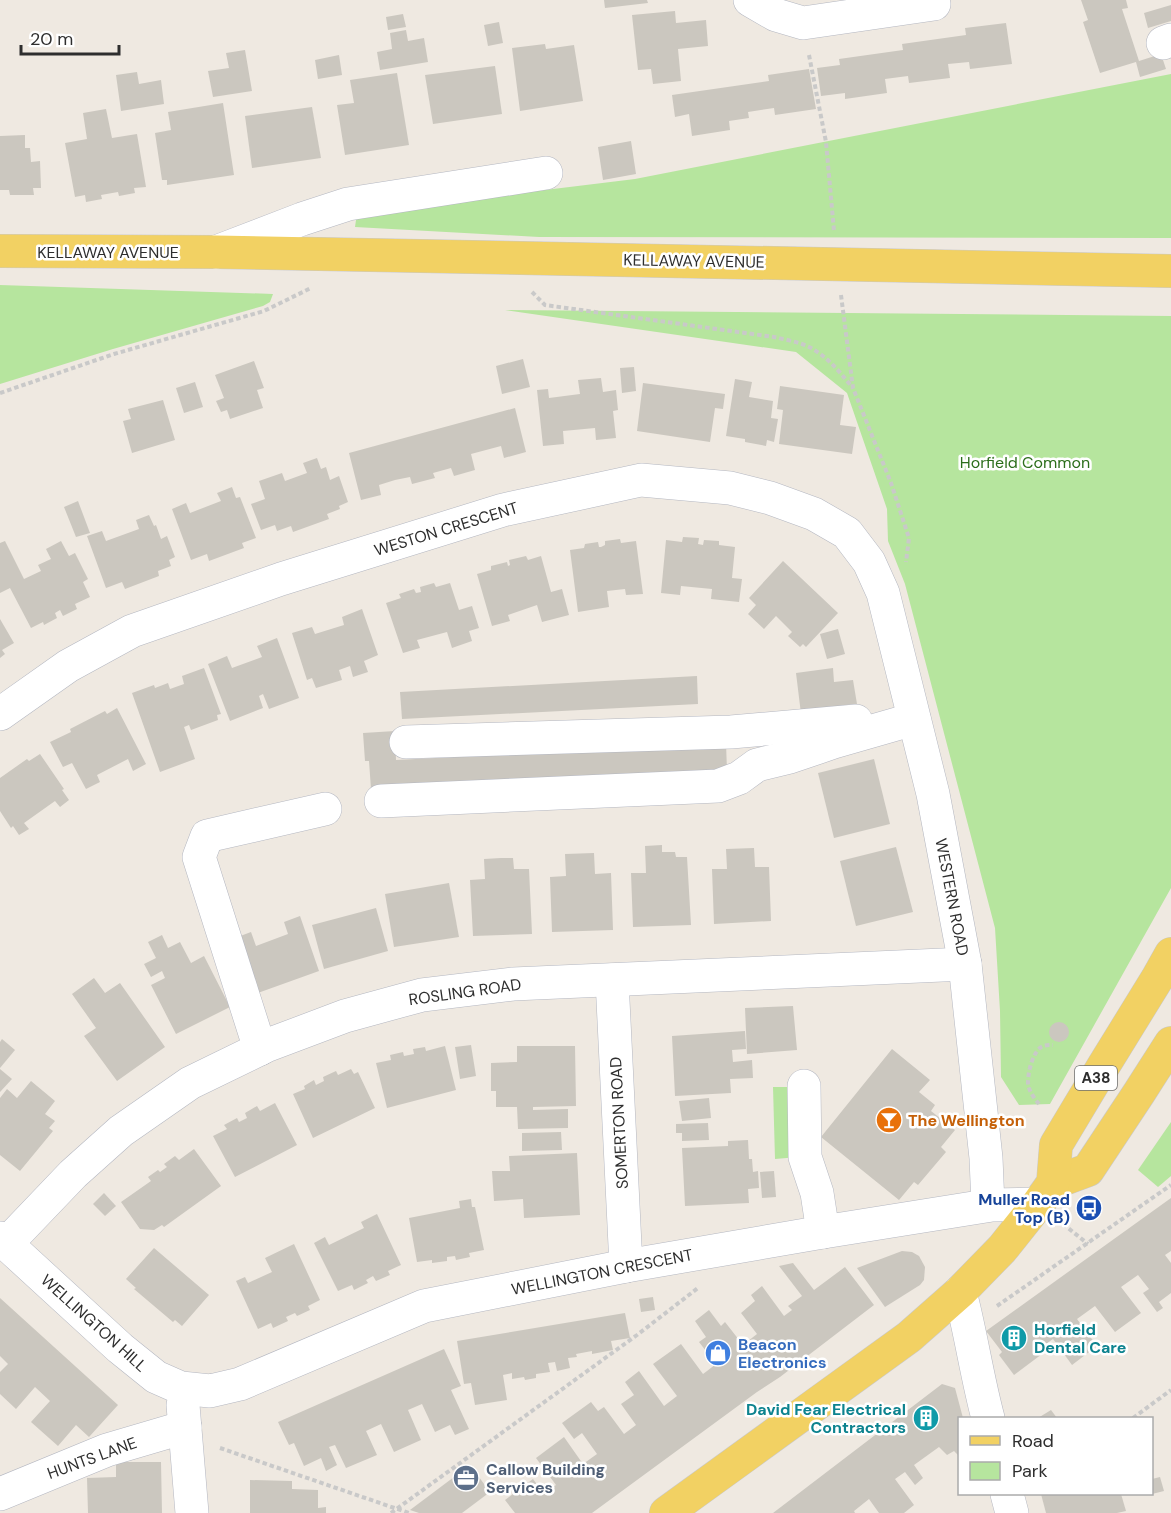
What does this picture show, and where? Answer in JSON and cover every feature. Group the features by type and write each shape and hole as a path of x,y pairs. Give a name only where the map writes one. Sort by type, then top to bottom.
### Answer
{"main road":[{"name":"KELLAWAY AVENUE","path":"0,251 216,252 1171,271"},
{"name":"A38","path":"1045,1193 1056,1145 1171,954"},
{"name":"A38","path":"1045,1193 1088,1170 1171,1042"},
{"path":"666,1513 909,1337 960,1292 1002,1249 1045,1193"}],"street":[{"path":"750,0 776,15 803,22 885,6 934,4"},
{"name":"KELLAWAY AVENUE","path":"216,252 348,204 546,173"},
{"name":"WESTON CRESCENT","path":"0,714 68,666 132,631 281,579 503,510 641,480 730,488 770,498 813,514 847,533 869,562 883,593"},
{"name":"WESTERN ROAD","path":"883,593 933,794 965,964 986,1158 988,1205"},
{"path":"406,742 731,732 845,723 913,714"},
{"path":"381,801 718,786 739,778 757,765 790,757 913,714"},
{"path":"260,1049 199,857 207,836 325,809"},
{"name":"ROSLING ROAD","path":"3,1241 122,1131 190,1083 268,1045 345,1016 422,995 513,984 965,964"},
{"name":"SOMERTON ROAD","path":"612,980 626,1266"},
{"path":"804,1086 804,1157 817,1193 823,1232"},
{"name":"WELLINGTON CRESCENT","path":"181,1388 210,1391 240,1384 424,1306 626,1266 988,1205 1045,1193"},
{"name":"WELLINGTON HILL","path":"3,1241 129,1355 156,1377 181,1388"},
{"path":"960,1292 987,1417"},
{"path":"181,1388 192,1513"},
{"name":"HUNTS LANE","path":"0,1494 107,1450 185,1432"},
{"path":"1007,1495 1012,1513"}],"path":[{"path":"803,22 826,142 837,264 853,388 891,483 909,538 906,563 897,580 883,593"},
{"path":"498,258 545,305 774,337 801,343 817,351 853,388"},
{"path":"0,393 114,354 264,311 316,286"},
{"path":"1039,1104 1031,1093 1028,1083 1032,1061 1038,1050 1044,1046 1053,1045"},
{"path":"970,1332 995,1308 1171,1185"},
{"path":"392,1513 701,1286"},
{"path":"1135,1417 1171,1390"},
{"path":"185,1432 409,1513"}],"green space":[{"path":"1171,74 1171,238 539,237 355,227 357,213 635,179"},
{"path":"0,285 273,294 270,302 263,306 0,384"},
{"name":"Horfield Common","path":"505,310 1171,316 1171,888 1050,1104 1019,1105 1001,1077 995,928 905,584 888,541 887,509 847,393 796,352"},
{"path":"773,1087 795,1087 798,1157 775,1159"},
{"path":"1171,1122 1171,1176 1158,1187 1138,1170"}],"building":[{"path":"604,0 647,0 648,3 605,8"},
{"path":"1081,0 1126,0 1128,8 1122,9 1139,61 1161,54 1166,69 1140,77 1136,62 1100,73 1083,22 1088,20"},
{"path":"1171,5 1171,21 1148,28 1144,13"},
{"path":"675,11 676,23 706,20 708,46 678,49 681,81 653,84 651,69 638,70 632,15"},
{"path":"403,14 406,27 388,30 386,17"},
{"path":"499,22 503,43 488,46 484,25"},
{"path":"1006,23 1012,64 970,69 969,62 948,64 950,78 909,83 908,76 885,79 887,93 845,99 845,93 821,96 817,68 840,65 839,59 903,50 902,44 966,35 965,28"},
{"path":"406,30 408,41 424,38 428,62 380,70 377,52 392,49 390,33"},
{"path":"545,44 546,49 574,45 583,101 520,111 512,48"},
{"path":"245,50 252,91 213,97 208,71 229,68 226,53"},
{"path":"339,55 342,75 318,79 315,60"},
{"path":"495,66 502,114 433,124 425,75"},
{"path":"809,69 816,109 775,115 774,108 748,112 749,118 729,121 730,130 692,136 689,114 675,117 672,95 769,81 768,75"},
{"path":"137,72 139,84 161,80 164,104 121,111 116,75"},
{"path":"397,73 409,145 345,155 337,105 354,103 350,80"},
{"path":"223,103 234,175 167,185 167,180 162,180 155,133 171,130 168,112"},
{"path":"312,107 321,158 252,168 245,116"},
{"path":"106,109 112,138 137,134 146,187 134,188 135,193 119,196 118,192 101,195 102,199 86,202 85,195 75,197 65,143 87,139 83,113"},
{"path":"25,135 25,148 30,148 31,162 40,161 41,188 33,188 34,195 10,195 9,190 0,190 0,136"},
{"path":"631,141 636,174 603,180 598,147"},
{"path":"523,359 530,387 502,394 496,366"},
{"path":"254,361 264,388 257,390 263,408 230,419 227,410 221,412 216,401 224,398 215,375"},
{"path":"634,367 636,391 622,393 620,368"},
{"path":"601,378 603,392 616,390 618,410 613,411 616,438 596,440 595,428 563,431 564,444 543,446 537,390 548,389 549,398 580,394 578,380"},
{"path":"735,379 752,382 749,397 773,401 771,418 778,419 774,442 767,440 766,446 726,436"},
{"path":"195,382 203,407 184,413 176,388"},
{"path":"643,383 725,394 723,409 715,408 710,442 637,431"},
{"path":"780,386 844,395 840,425 856,427 852,454 779,444 783,410 777,409"},
{"path":"163,400 175,440 132,453 123,421 131,419 128,409"},
{"path":"515,408 526,452 504,458 501,446 471,454 475,470 454,476 451,468 433,473 435,478 412,484 410,477 395,480 379,485 381,495 361,500 349,453"},
{"path":"317,458 321,469 326,467 330,480 339,476 348,502 339,506 340,509 327,514 329,519 293,532 291,526 277,531 275,525 261,530 251,504 265,499 259,481 282,473 285,481 307,473 303,463"},
{"path":"232,487 236,498 240,497 256,538 242,543 244,548 209,561 207,554 191,560 172,509 186,503 190,513 221,501 217,493"},
{"path":"78,501 90,533 76,537 64,507"},
{"path":"149,515 161,539 167,536 175,557 169,560 171,566 158,571 159,576 125,589 122,582 106,588 87,536 102,531 106,541 139,529 136,520"},
{"path":"683,537 699,538 698,544 703,545 704,540 719,541 719,545 735,547 732,578 742,579 739,602 711,599 712,589 681,586 680,595 661,593 666,540 682,542"},
{"path":"620,539 621,543 636,541 643,594 626,595 625,589 607,591 609,607 578,612 570,550 584,548 585,544 598,542 601,547 605,545 605,541"},
{"path":"5,541 24,579 41,571 38,565 51,559 46,549 61,541 69,556 75,553 88,579 83,582 90,597 75,604 77,609 63,616 60,610 55,613 57,618 44,625 43,622 31,628 10,588 0,593 0,543"},
{"path":"526,556 528,560 541,556 551,592 562,589 569,615 542,622 537,605 508,615 510,621 492,626 477,574 491,570 491,566 507,562 508,566 510,565 509,560"},
{"path":"783,561 838,613 806,647 803,644 800,647 788,636 792,632 776,616 764,629 748,614 756,605 749,598"},
{"path":"434,583 436,587 450,583 459,610 472,606 479,628 469,631 472,641 452,648 447,632 417,640 420,648 403,653 386,603 401,598 399,594 414,589 416,593 421,592 420,587"},
{"path":"362,609 378,655 364,661 368,672 353,677 350,666 339,670 342,680 316,688 312,678 307,680 292,633 312,627 315,634 344,625 342,617"},
{"path":"0,619 14,643 2,650 5,654 0,658"},
{"path":"838,629 845,654 827,659 820,634"},
{"path":"277,638 299,698 269,709 263,694 259,696 263,708 230,721 208,664 227,656 232,668 262,657 257,646"},
{"path":"204,668 221,714 217,715 218,720 191,730 189,725 184,727 195,759 160,772 132,693 154,685 155,688 168,683 170,689 184,684 182,676"},
{"path":"833,668 834,682 853,680 857,704 845,705 846,716 802,722 796,673"},
{"path":"697,676 698,704 402,719 400,692"},
{"path":"117,708 146,764 133,771 128,759 97,775 100,782 86,789 72,763 63,767 50,742 105,711 107,714"},
{"path":"395,731 396,760 726,743 727,771 371,789 369,761 365,761 363,733"},
{"path":"40,754 69,800 60,807 55,801 24,823 29,829 19,835 13,826 11,828 0,811 0,778 27,759 29,761"},
{"path":"874,759 890,824 834,838 818,773"},
{"path":"662,845 662,852 675,852 676,857 687,857 691,925 633,927 631,873 646,873 645,846"},
{"path":"896,847 913,912 856,926 840,861"},
{"path":"754,848 755,867 769,867 771,921 714,924 712,869 727,869 726,849"},
{"path":"594,853 595,874 611,873 613,930 552,932 550,877 566,876 565,854"},
{"path":"513,858 514,869 529,869 532,934 473,936 470,880 485,879 484,859"},
{"path":"449,883 459,937 394,947 385,894"},
{"path":"376,908 388,951 324,969 312,925"},
{"path":"300,916 319,971 255,994 235,938 251,932 256,946 288,934 284,922"},
{"path":"162,935 168,948 180,942 191,963 204,956 230,1007 176,1034 151,985 165,978 162,971 151,977 144,964 156,958 148,942"},
{"path":"94,978 105,993 120,983 165,1047 117,1081 84,1036 96,1028 72,994"},
{"path":"793,1006 797,1050 747,1054 745,1008"},
{"path":"1059,1022 1066,1025 1069,1032 1066,1039 1059,1042 1052,1039 1049,1032 1052,1025"},
{"path":"745,1031 746,1049 732,1050 733,1062 752,1060 753,1078 730,1079 731,1093 675,1096 672,1036"},
{"path":"2,1039 15,1050 0,1068 0,1042"},
{"path":"471,1045 476,1076 460,1079 455,1047"},
{"path":"445,1046 456,1090 387,1108 376,1063 391,1060 390,1055 403,1052 404,1056 414,1054 413,1049 425,1047 426,1051"},
{"path":"517,1046 575,1046 576,1106 533,1107 533,1110 568,1109 568,1128 518,1129 517,1107 496,1107 496,1091 491,1091 491,1063 517,1062"},
{"name":"The Wellington","path":"892,1049 930,1080 919,1092 935,1105 931,1111 955,1130 941,1147 946,1152 918,1185 914,1182 899,1200 821,1137"},
{"path":"0,1069 12,1079 0,1092"},
{"path":"351,1069 354,1074 358,1072 375,1108 313,1138 293,1094 305,1089 304,1086 314,1080 316,1085 324,1081 323,1077 336,1071 338,1075"},
{"path":"31,1081 55,1101 45,1114 55,1121 49,1128 53,1131 20,1171 0,1155 0,1098 7,1089 17,1098"},
{"path":"709,1098 711,1118 682,1121 679,1101"},
{"path":"275,1103 297,1145 235,1177 213,1136 227,1129 224,1125 237,1118 239,1122 247,1118 245,1113 257,1106 260,1111"},
{"path":"708,1123 709,1140 682,1141 682,1133 676,1133 676,1124"},
{"path":"561,1132 562,1150 522,1151 522,1133"},
{"path":"748,1140 749,1159 752,1159 753,1172 758,1171 759,1188 748,1189 749,1203 685,1206 682,1148 728,1146 728,1141"},
{"path":"194,1149 221,1186 164,1227 162,1225 154,1230 140,1229 121,1202 151,1181 148,1177 167,1167 164,1164 175,1156 179,1160"},
{"path":"577,1153 580,1215 524,1218 523,1199 494,1201 492,1171 510,1171 509,1156"},
{"path":"774,1171 776,1197 762,1198 760,1172"},
{"path":"104,1193 116,1206 105,1216 93,1204"},
{"path":"1171,1198 1171,1251 1165,1255 1171,1263 1171,1293 1159,1302 1163,1308 1157,1312 1143,1293 1149,1289 1138,1275 1121,1287 1141,1313 1115,1332 1095,1306 1077,1319 1097,1346 1072,1365 1053,1339 1043,1346 1046,1351 1014,1375 999,1355 1002,1352 986,1331"},
{"path":"471,1199 472,1207 475,1207 484,1250 469,1253 470,1257 456,1260 455,1256 447,1257 447,1261 417,1262 409,1218 460,1208 459,1201"},
{"path":"377,1214 401,1265 388,1271 390,1275 376,1281 373,1276 366,1280 368,1283 354,1290 352,1285 338,1291 314,1243 325,1237 329,1245 364,1228 361,1222"},
{"path":"294,1244 320,1300 308,1306 310,1310 297,1316 295,1313 286,1317 288,1321 273,1328 271,1323 258,1329 236,1281 245,1277 248,1283 272,1272 265,1258"},
{"path":"154,1248 209,1295 182,1326 175,1320 173,1322 134,1289 136,1288 126,1279"},
{"path":"902,1251 912,1252 919,1256 925,1267 924,1280 920,1285 885,1307 857,1268"},
{"path":"793,1263 814,1290 845,1267 874,1305 780,1377 592,1513 515,1513 505,1500 533,1479 542,1491 548,1486 550,1489 556,1485 536,1458 564,1437 583,1464 597,1454 582,1433 574,1439 562,1423 591,1402 598,1411 604,1407 624,1434 636,1425 621,1404 634,1395 625,1382 639,1371 664,1406 677,1396 653,1364 681,1344 703,1374 716,1364 699,1342 706,1337 695,1321 709,1310 721,1326 725,1322 743,1345 757,1334 741,1313 755,1301 751,1295 762,1286 784,1316 792,1310 788,1306 802,1296 779,1266"},
{"path":"653,1297 655,1310 641,1312 639,1299"},
{"path":"0,1298 118,1405 89,1437 76,1425 58,1446 31,1422 50,1401 35,1387 16,1409 0,1394 0,1372 8,1364 0,1356"},
{"path":"625,1313 630,1338 611,1341 613,1350 576,1354 577,1357 568,1358 570,1368 557,1371 555,1362 548,1363 550,1372 536,1374 536,1378 512,1379 512,1373 503,1375 507,1400 475,1405 471,1383 464,1384 457,1341"},
{"path":"444,1349 461,1386 451,1390 469,1429 455,1435 450,1425 435,1432 422,1404 408,1410 421,1440 394,1452 381,1424 366,1431 377,1455 346,1468 335,1445 329,1447 337,1465 326,1471 321,1458 304,1466 294,1443 289,1445 278,1422"},
{"path":"942,1384 955,1388 963,1417 958,1417 958,1455 954,1451 947,1455 939,1447 914,1465 923,1478 915,1485 905,1472 895,1479 914,1505 904,1513 879,1513 869,1499 854,1511 855,1513 773,1513"},
{"path":"1051,1410 1056,1417 1040,1417"},
{"path":"116,1462 161,1462 162,1513 88,1513 87,1478 116,1477"},
{"name":"Callow Building Services","path":"470,1465 490,1492 462,1513 419,1513 410,1510"},
{"path":"1160,1477 1164,1491 1153,1494 1153,1479"},
{"path":"250,1480 292,1481 292,1489 318,1490 318,1508 326,1507 326,1513 250,1513"},
{"path":"1041,1495 1121,1495 1126,1511 1117,1513 1046,1513"}],"place":[{"name":"The Wellington","path":"889,1120"},
{"name":"Muller Road Top (B)","path":"1089,1208"},
{"name":"Horfield Dental Care","path":"1014,1338"},
{"name":"Beacon Electronics","path":"718,1353"},
{"name":"David Fear Electrical Contractors","path":"926,1418"},
{"name":"Callow Building Services","path":"466,1478"}]}
